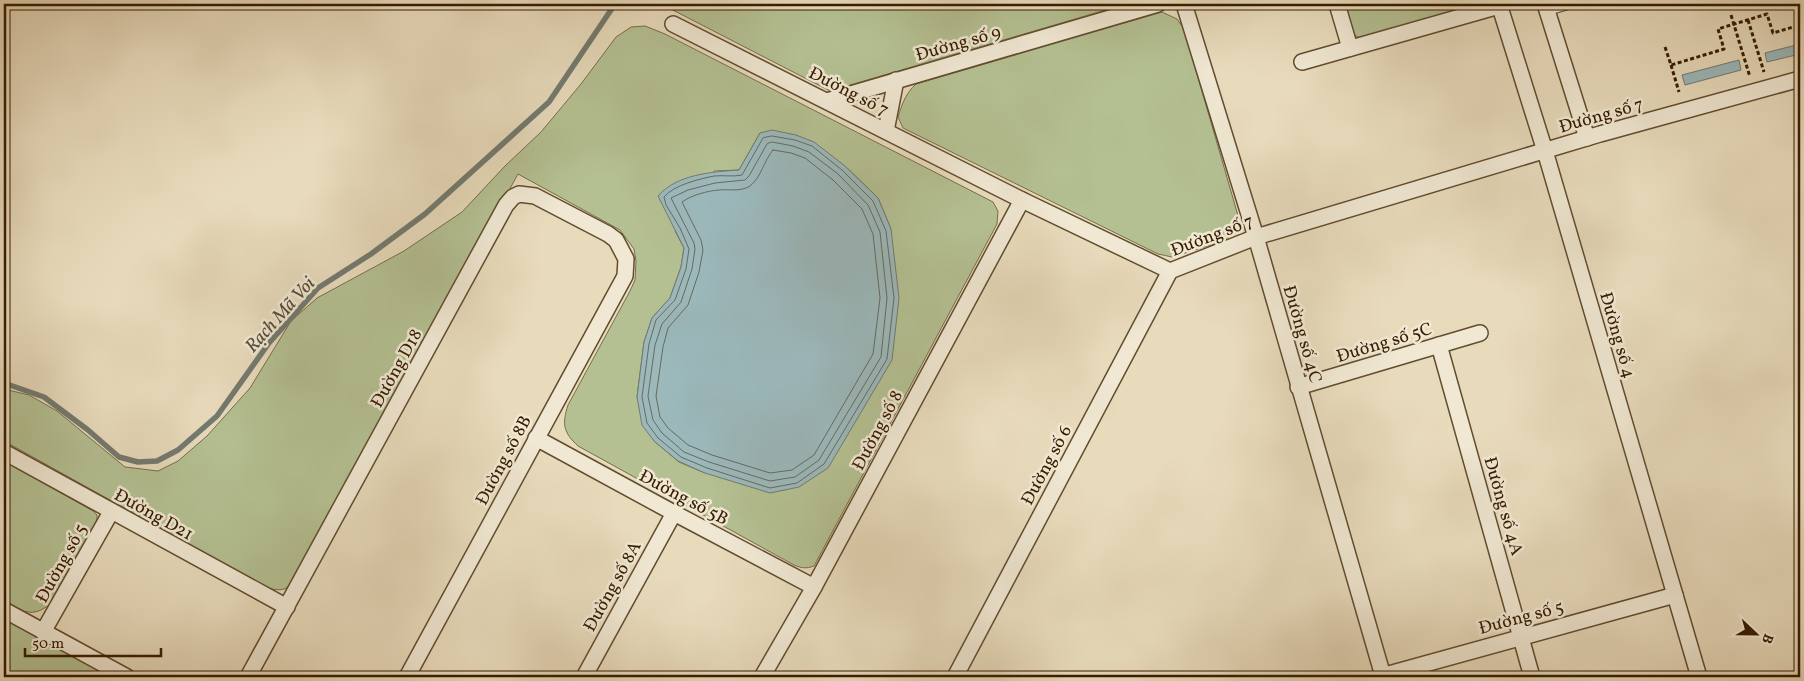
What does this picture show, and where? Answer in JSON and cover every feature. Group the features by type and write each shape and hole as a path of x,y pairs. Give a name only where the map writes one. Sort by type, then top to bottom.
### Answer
{"street":[{"name":"Đường số 9","path":"827,101 1158,4"},
{"name":"Đường số 4C","path":"1184,4 1256,237 1380,676"},
{"path":"1337,4 1350,48"},
{"path":"1302,62 1499,5"},
{"name":"Đường số 4","path":"1499,5 1545,151 1699,677"},
{"path":"1547,7 1587,138"},
{"name":"Đường số 7","path":"673,24 1022,200 1170,271 1256,237 1587,138 1800,79"},
{"path":"886,131 896,80"},
{"name":"Đường D18","path":"248,677 506,205 513,197 519,194 535,196 600,230 616,240 626,259"},
{"name":"Đường số 8","path":"762,677 814,587 1022,200"},
{"name":"Đường số 8B","path":"407,677 625,276 626,259"},
{"name":"Đường số 6","path":"955,677 1170,271"},
{"name":"Đường số 5C","path":"1298,387 1480,333"},
{"name":"Đường số 4A","path":"1438,345 1532,677"},
{"name":"Đường số 5B","path":"536,438 674,514 814,587"},
{"name":"Đường D21","path":"4,452 287,607"},
{"name":"Đường số 5","path":"43,632 111,512"},
{"name":"Đường số 8A","path":"584,677 674,514"},
{"name":"Đường số 5","path":"1380,676 1675,595"},
{"name":"Đường số 5","path":"4,610 127,677"}],"lane":[{"path":"1547,7 1572,4"}],"path":[{"path":"1671,65 1724,49 1718,29 1768,14 1773,33 1800,25"},
{"path":"1731,16 1761,90"},
{"path":"1748,20 1761,90"},
{"path":"1665,47 1679,92"}],"green space":[{"path":"671,4 1126,4 830,91 667,7"},
{"path":"1343,4 1478,4 1471,9 1363,39 1351,30"},
{"path":"1162,12 1177,19 1184,29 1239,219 1236,230 1230,239 1172,257 1158,254 903,128 898,117 905,99 916,84"},
{"path":"645,26 665,34 993,202 998,211 997,224 814,566 804,568 794,565 578,446 569,436 565,427 568,405 635,280 636,261 634,249 620,230 518,174 294,582 285,589 268,588 4,441 4,389 29,395 57,411 125,467 158,471 178,461 207,436 250,388 291,321 317,298 404,251 462,212 505,166 541,132 581,84 616,37 631,27","holes":["760,133 845,166 878,198 891,229 705,473 679,462 654,441 637,397 644,342 652,318 670,298 681,267 684,248 675,231 714,171 739,170"]},
{"path":"4,461 97,515 97,520 50,604 38,611 27,612 4,601"},
{"path":"4,617 114,677 4,677"}],"water":[{"path":"1800,44 1800,54 1767,62 1765,53"},
{"path":"1739,60 1741,70 1685,85 1682,75"},
{"path":"772,130 796,135 814,142 845,166 878,198 891,229 899,298 892,360 828,468 799,487 770,493 705,473 678,461 654,441 642,425 637,397 644,342 652,318 670,298 681,267 684,248 658,196 675,183 696,175 739,170 760,133"}],"waterway":[{"name":"Rạch Mã Voi","path":"4,383 44,397 88,430 119,457 138,462 157,461 178,450 217,416 269,343 318,288 371,254 425,214 549,102 615,4"}]}
